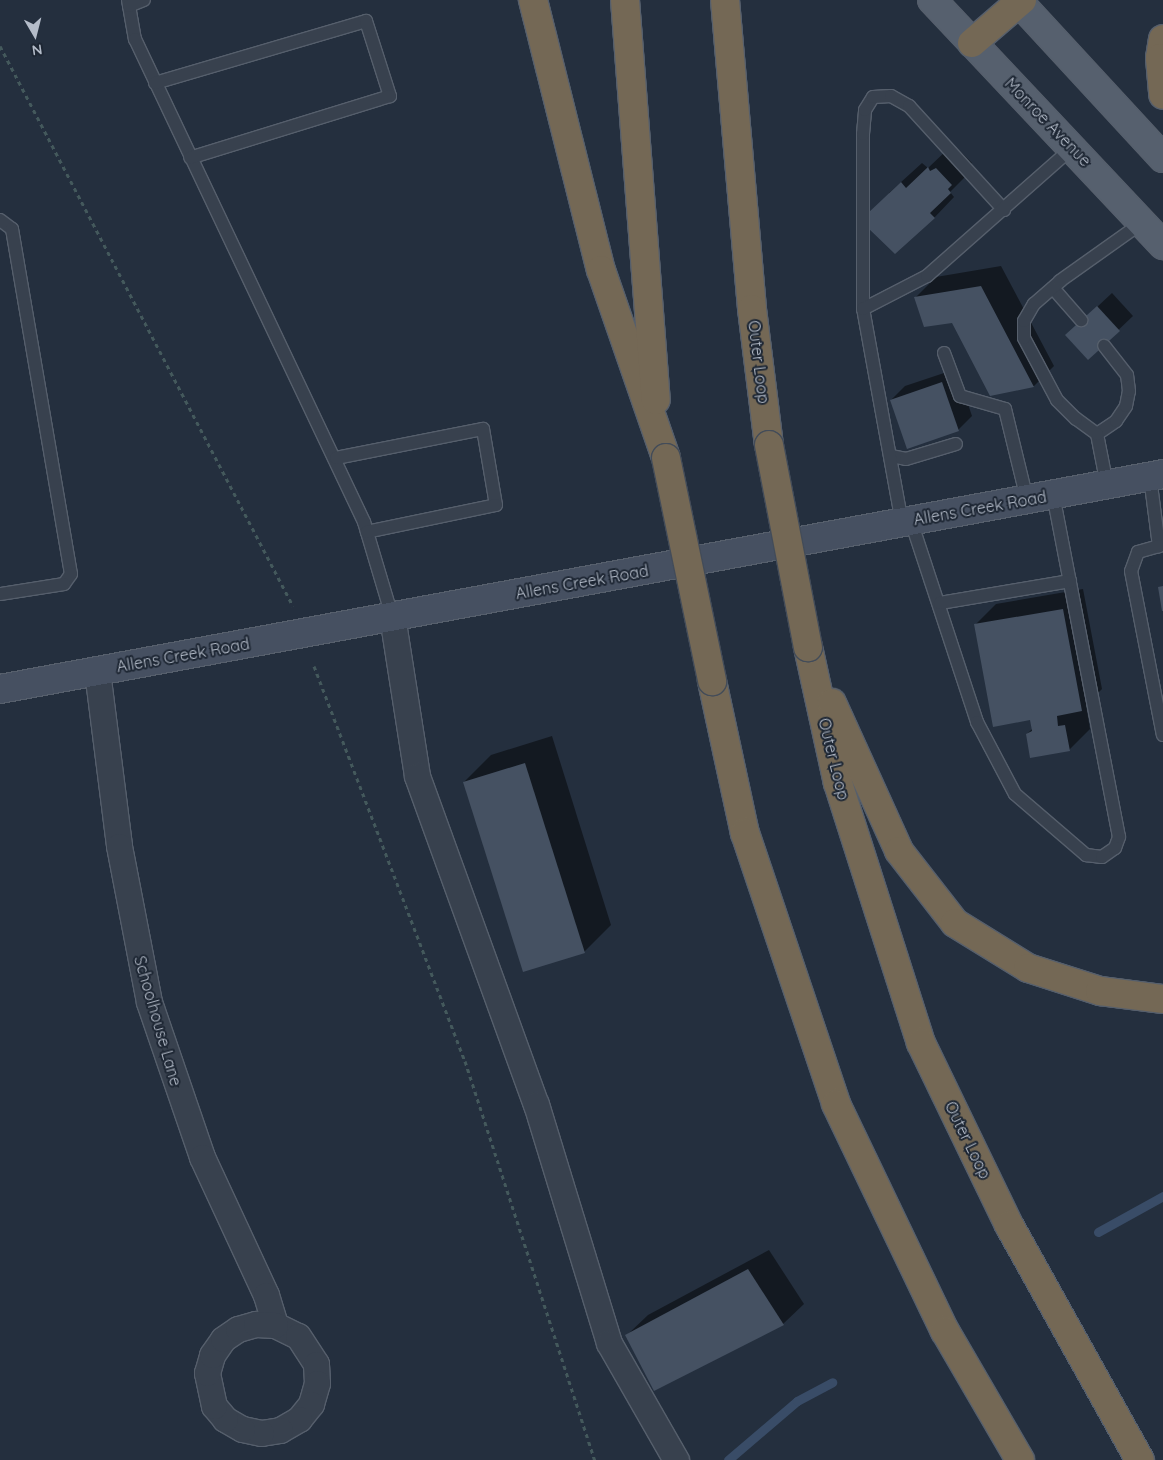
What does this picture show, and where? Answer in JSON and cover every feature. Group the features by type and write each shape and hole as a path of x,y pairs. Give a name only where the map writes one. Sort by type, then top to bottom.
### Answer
{"highway":[{"path":"533,0 601,270 666,458"},
{"path":"625,0 656,402 712,681 746,833 836,1104 945,1331 1020,1460"},
{"name":"Outer Loop","path":"725,0 752,309 769,445 808,647 838,783 921,1043 1009,1225 1140,1460"},
{"path":"972,43 1019,1"},
{"path":"1163,39 1160,58 1163,95"},
{"path":"808,647 899,851 956,923 1028,968 1100,991 1163,999"}],"main road":[{"name":"Monroe Avenue","path":"932,0 1163,245"},
{"path":"1019,1 1163,158"}],"street":[{"name":"Allens Creek Road","path":"0,689 1156,476"},
{"path":"392,616 417,776 536,1104 608,1343 676,1460"},
{"name":"Schoolhouse Lane","path":"97,671 119,846 149,1002 202,1157 266,1295 275,1325"},
{"path":"256,1324 275,1325 298,1336 310,1351 316,1364 317,1383 311,1404 299,1419 280,1430 261,1433 242,1429 225,1419 214,1406 207,1373 212,1355 223,1339 238,1329 256,1324"}],"lane":[{"path":"144,0 128,3 134,39 336,458 367,532 392,616"},
{"path":"155,83 366,21 390,96 190,158"},
{"path":"944,353 960,396 1005,409 1040,497 1070,581 1119,837 1115,848 1102,857 1086,855 1016,794 977,722 940,603 906,522 891,456 863,309 865,110 873,97 891,96 909,106 1004,210"},
{"path":"863,309 928,276 1072,148"},
{"path":"0,220 12,229 71,574 64,584 0,594"},
{"path":"1107,485 1097,434 1076,419 1057,400 1024,338 1024,321 1029,313 1053,288 1143,222"},
{"path":"1053,288 1082,320"},
{"path":"1097,434 1116,421 1126,406 1130,391 1126,375 1104,346"},
{"path":"336,458 483,429 496,505 367,532"},
{"path":"891,456 906,459 956,444"},
{"path":"1156,476 1161,545 1138,552 1131,571 1163,735"},
{"path":"940,603 1070,581"}],"path":[{"path":"0,46 294,606"},
{"path":"314,666 465,1062 595,1460"}],"building":[{"path":"928,167 930,171 936,168 952,185 948,189 951,193 930,213 935,218 895,254 867,227 867,214 901,182 906,188"},
{"path":"981,286 1034,387 990,396 952,323 924,327 914,297"},
{"path":"1097,306 1120,331 1088,360 1065,335"},
{"path":"942,382 959,431 907,449 890,400"},
{"path":"1163,586 1163,611 1162,611 1158,587"},
{"path":"1063,609 1082,711 1057,716 1058,726 1065,725 1070,751 1030,758 1026,734 1032,731 1030,720 993,727 974,624"},
{"path":"525,763 585,953 523,972 463,782"},
{"path":"748,1269 784,1325 654,1391 625,1335"}],"waterway":[{"path":"1098,1232 1163,1196"},
{"path":"728,1460 797,1401 832,1382"}]}
